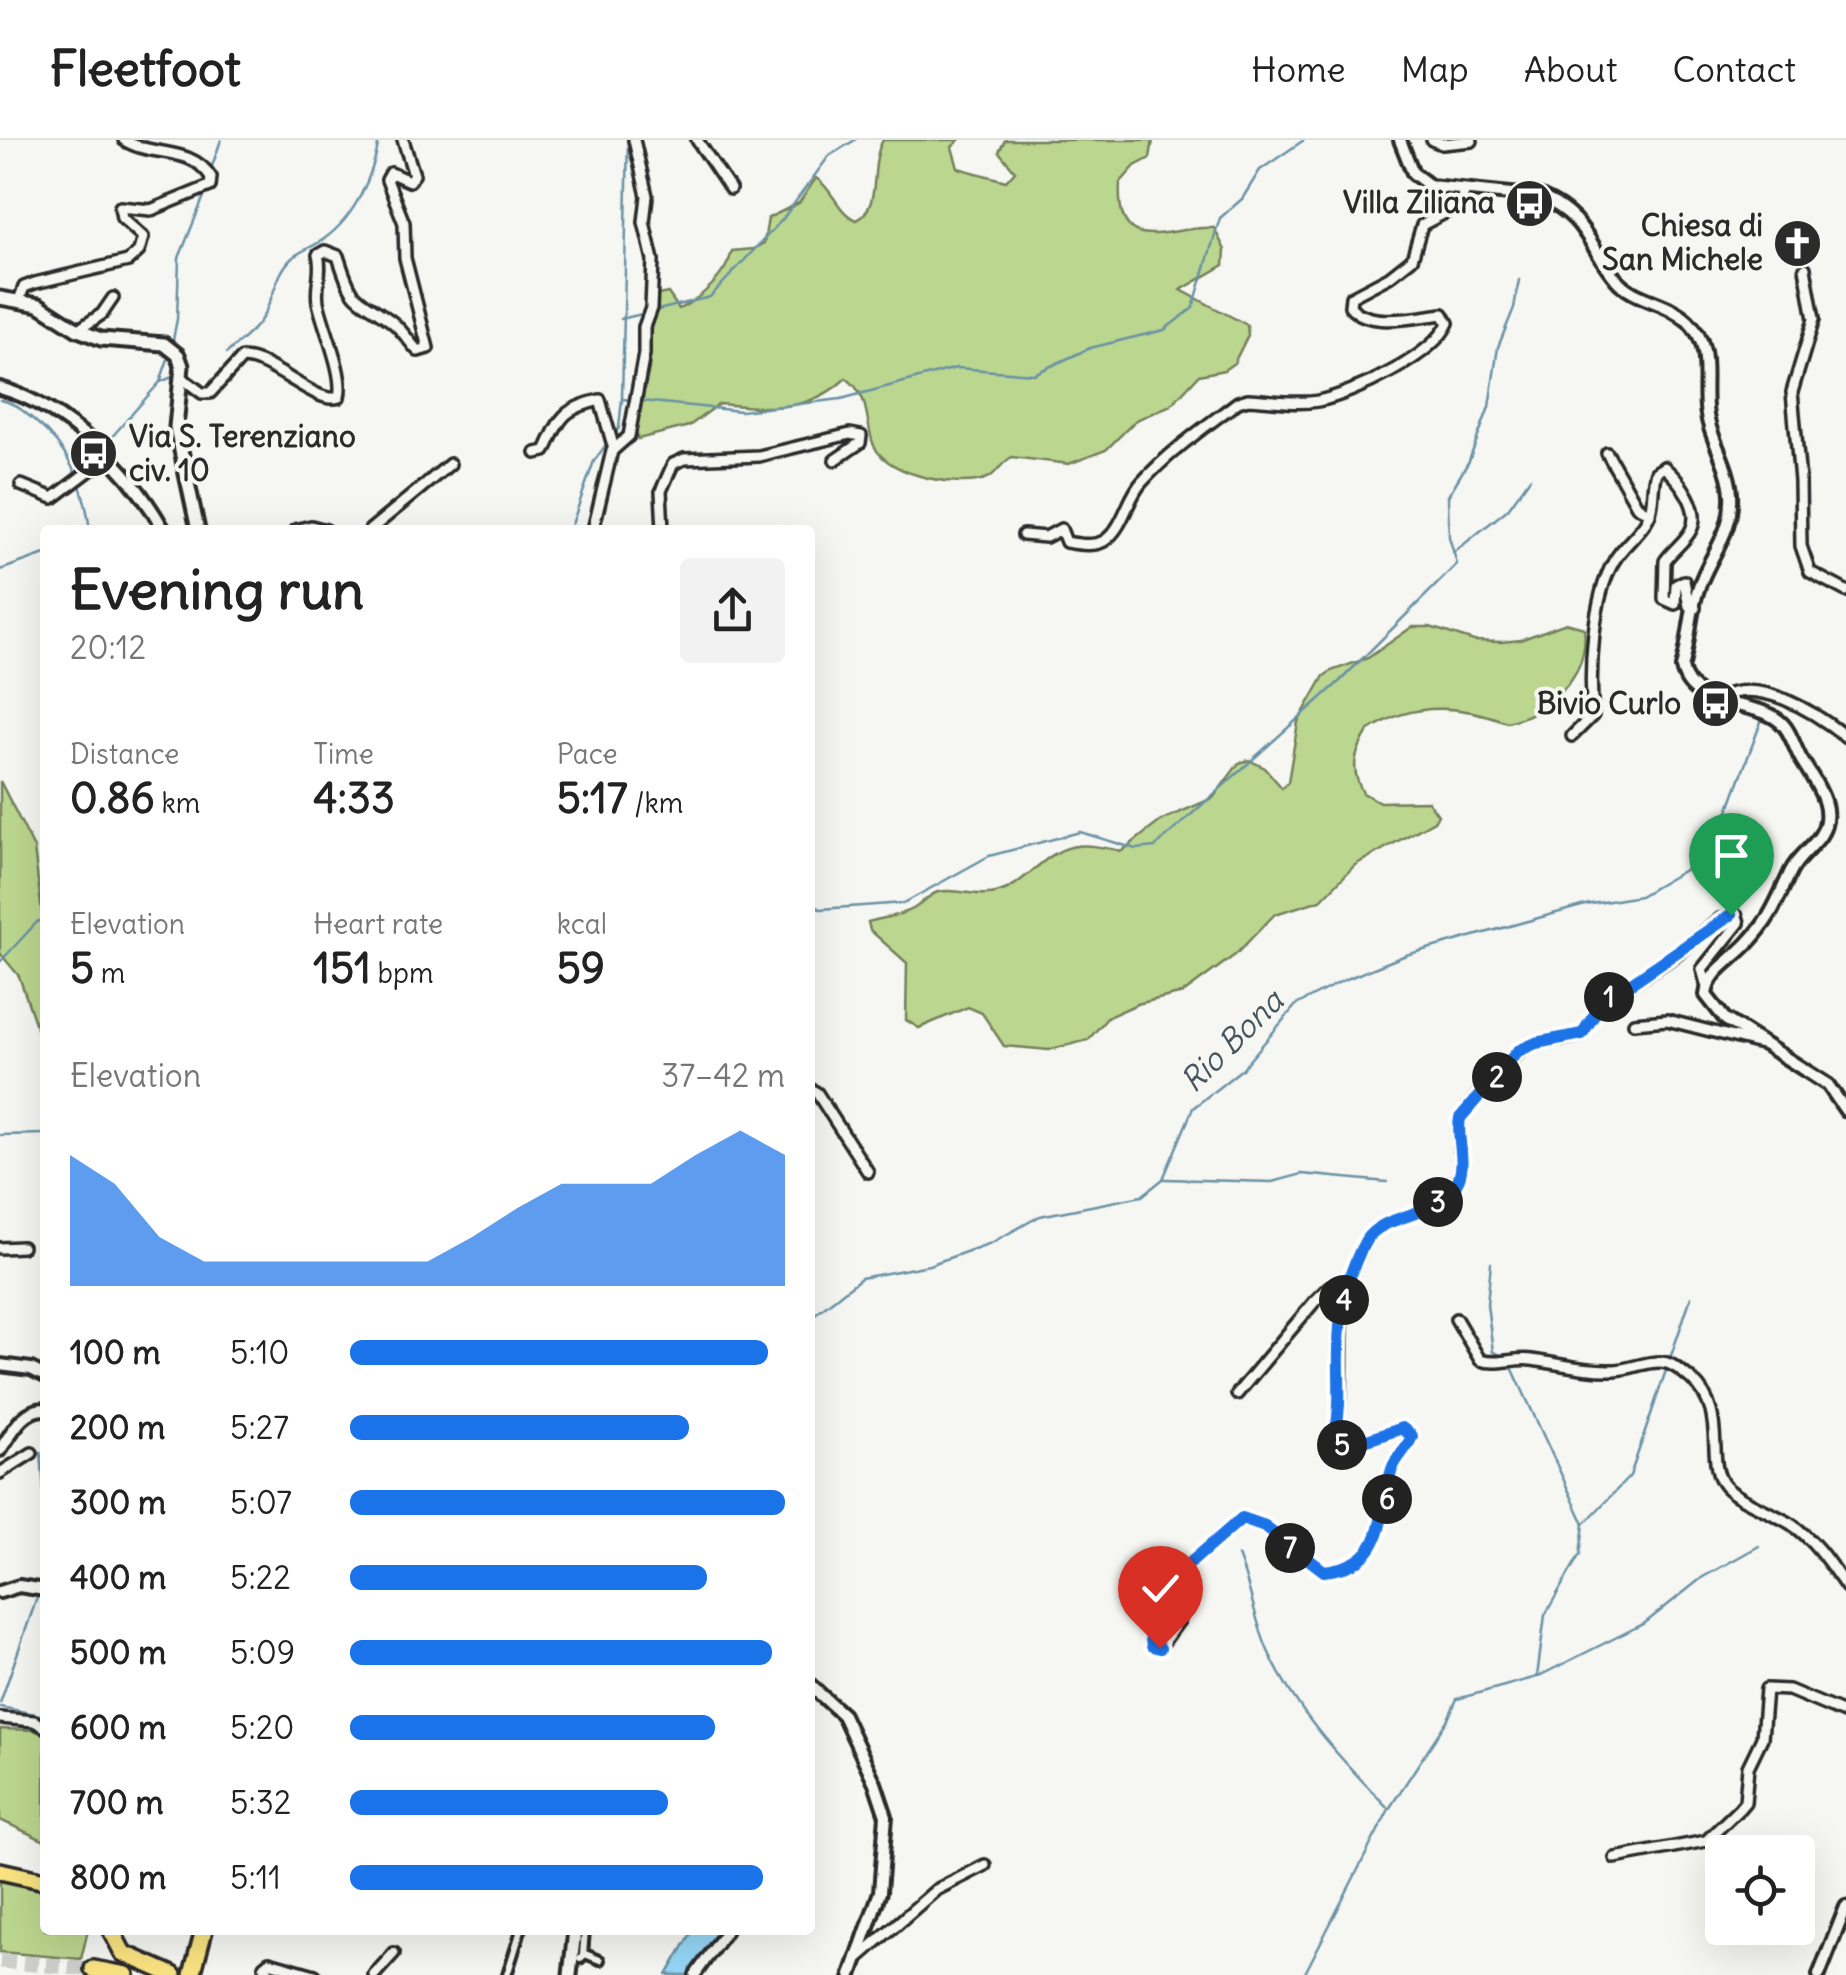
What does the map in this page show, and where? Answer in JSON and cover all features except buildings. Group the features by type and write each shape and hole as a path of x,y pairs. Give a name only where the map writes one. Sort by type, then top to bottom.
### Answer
{"highway":[{"path":"0,1870 40,1879"},
{"path":"114,1935 124,1952 172,1975"},
{"path":"192,1975 203,1935"},
{"path":"93,1969 126,1975"}],"main road":[{"path":"0,298 38,305 100,339 154,341 171,347 182,366 176,428 197,525"},
{"path":"570,1975 574,1935"}],"street":[{"path":"19,300 24,286 128,261 139,251 143,237 122,218 120,208 151,210 210,186 211,177 204,166 187,156 124,140"},
{"path":"182,378 202,393 210,393 242,358 258,358 325,398 339,397 340,378 317,296 322,268 318,254 325,250 338,256 350,292 359,303 388,319 418,351 428,348 405,258 404,223 387,180 391,172 409,181 414,175 402,140"},
{"path":"614,449 629,436 644,354 644,327 651,308 652,260 644,222 646,196 634,140"},
{"path":"698,140 730,188"},
{"path":"1400,140 1413,173 1421,181 1465,192 1522,194 1557,204 1587,230 1615,278 1630,292 1687,320 1698,336 1708,366 1708,423 1724,457 1732,499 1725,540 1700,581 1682,668 1685,680 1695,690 1762,712 1786,728 1821,790 1824,828 1790,872 1772,915 1745,947 1712,976 1706,995 1725,1019 1828,1085 1846,1111"},
{"path":"1432,140 1442,144 1472,141"},
{"path":"1023,535 1046,537 1061,529 1066,542 1084,546 1105,540 1123,518 1138,485 1238,402 1316,402 1352,390 1416,356 1443,335 1448,323 1443,314 1368,318 1356,314 1350,306 1351,297 1412,259 1422,225 1458,206 1465,192"},
{"path":"1805,268 1814,319 1792,392 1801,546 1810,572 1846,591"},
{"path":"78,330 102,314 113,298"},
{"path":"0,388 68,423 141,492 161,525"},
{"path":"536,452 545,451 554,426 568,411 600,400 614,449 594,525"},
{"path":"663,525 661,491 674,464 684,459 759,456 850,434 861,436 860,443 834,460"},
{"path":"1606,453 1637,506 1650,514"},
{"path":"21,485 54,498 86,474 103,454"},
{"path":"376,525 450,464"},
{"path":"1572,736 1593,715 1590,687 1602,582 1616,556 1650,514 1653,479 1664,468 1676,477 1691,504 1694,520 1690,532 1665,561 1664,599 1675,604 1676,585 1684,581 1690,606 1695,608"},
{"path":"1717,700 1738,691 1786,700 1846,737"},
{"path":"1180,1619 1160,1648 1152,1646 1147,1612 1151,1597 1242,1518 1265,1526 1324,1571 1338,1570 1370,1553 1383,1519 1392,1466 1412,1436 1402,1428 1343,1446 1335,1434 1342,1410 1338,1349 1346,1281 1368,1237 1379,1228 1420,1214 1451,1191 1461,1166 1460,1118 1518,1051 1536,1043 1582,1034 1602,1003 1678,954 1720,919 1737,916 1739,923 1702,970 1708,987"},
{"path":"1634,1023 1667,1020 1767,1046"},
{"path":"815,1092 868,1172"},
{"path":"0,1248 22,1248"},
{"path":"1236,1394 1315,1301 1329,1288 1346,1281"},
{"path":"1456,1319 1480,1360 1488,1363 1528,1358 1604,1370 1654,1362 1670,1364 1683,1372 1699,1386 1712,1409 1718,1470 1725,1486 1795,1526 1818,1548 1846,1587"},
{"path":"0,1366 40,1374"},
{"path":"0,1450 22,1417 40,1409"},
{"path":"0,1472 32,1453"},
{"path":"0,1592 19,1586 40,1589"},
{"path":"1615,1858 1706,1841 1740,1808 1745,1802 1748,1767 1765,1724 1766,1688 1789,1690 1846,1714"},
{"path":"815,1690 842,1715 876,1783 886,1816 880,1892 851,1975"},
{"path":"0,1718 40,1724"},
{"path":"859,1957 936,1890 985,1865"},
{"path":"1820,1975 1846,1907"},
{"path":"507,1975 519,1935"},
{"path":"584,1935 581,1957 600,1960"},
{"path":"695,1975 723,1935"},
{"path":"374,1975 394,1953"},
{"path":"271,1975 264,1966 270,1962 315,1975"}],"green space":[{"path":"883,140 959,140 952,147 958,168 1006,181 1015,171 999,152 1005,140 1153,140 1150,158 1135,166 1120,183 1121,208 1127,223 1136,231 1149,234 1214,228 1225,250 1224,265 1181,290 1247,325 1248,335 1234,363 1224,370 1199,375 1171,405 1136,420 1106,450 1069,464 1012,457 987,478 969,482 919,476 888,462 872,440 859,391 846,378 832,390 802,403 770,407 719,404 689,426 638,439 637,422 649,368 658,295 668,293 679,309 695,299 719,277 732,251 753,249 764,243 768,218 799,203 816,178 856,220 869,206"},
{"path":"1566,623 1584,628 1581,661 1564,689 1538,710 1507,722 1454,709 1419,710 1384,721 1368,731 1355,762 1363,793 1380,802 1428,801 1438,815 1434,821 1355,865 1321,900 1275,914 1235,955 1183,993 1137,1004 1108,1017 1088,1040 1049,1050 1004,1046 982,1013 968,1007 919,1028 906,1020 907,963 870,930 868,922 908,911 938,892 1003,891 1054,854 1073,846 1122,851 1162,820 1213,798 1239,763 1249,760 1265,768 1282,788 1288,782 1298,722 1324,676 1368,658 1412,627 1430,627 1474,641 1502,642 1520,640"},
{"path":"0,781 34,848 40,897 40,1037 19,976 0,953"},
{"path":"0,1729 34,1730 40,1733 40,1839 0,1820"},
{"path":"0,1876 40,1884 40,1935 87,1935 81,1959 0,1952"}],"water":[{"path":"690,1935 715,1935 688,1975 667,1975"}],"waterway":[{"path":"210,172 221,140"},
{"path":"227,353 260,321 291,259 335,230 353,208 372,168 379,140"},
{"path":"613,436 619,428 622,399 628,140"},
{"path":"654,311 710,297 782,220 829,156 855,140"},
{"path":"622,399 741,411 841,399 956,368 1034,374 1090,348 1164,330 1193,308 1220,218 1242,199 1260,170 1304,140"},
{"path":"172,345 179,258 207,189"},
{"path":"815,906 820,909 904,903 989,856 1080,832 1136,849 1155,847 1339,682 1457,564 1449,537 1448,496 1469,461 1489,407 1498,347 1514,308 1519,280"},
{"path":"621,319 646,313"},
{"path":"103,447 160,382 170,353"},
{"path":"160,382 175,376"},
{"path":"0,400 34,420 57,443 79,483 89,525"},
{"path":"572,525 594,461 608,442"},
{"path":"80,473 96,457"},
{"path":"1453,553 1508,509 1530,478"},
{"path":"0,570 40,556"},
{"name":"Rio Bona","path":"815,1314 861,1278 929,1265 991,1243 1040,1216 1142,1196 1163,1179 1193,1108 1242,1069 1296,1005 1344,980 1406,955 1585,905 1640,896 1712,854 1762,719"},
{"path":"0,962 40,921"},
{"path":"0,1135 40,1134"},
{"path":"1165,1179 1272,1182 1302,1174 1387,1182"},
{"path":"1491,1263 1487,1304 1493,1352 1505,1357"},
{"path":"1585,1523 1630,1476 1691,1297"},
{"path":"1304,1975 1389,1809 1457,1699 1537,1677 1545,1615 1580,1554 1584,1524 1510,1363"},
{"path":"1537,1677 1645,1623 1703,1577 1759,1546"},
{"path":"1238,1556 1264,1641 1280,1675 1322,1735 1388,1808"},
{"path":"0,1703 39,1592"},
{"path":"0,1707 40,1715"}],"tunnel":[{"path":"0,1961 93,1969"}],"place":[{"name":"Villa Ziliana","path":"1530,203"},
{"name":"Chiesa di San Michele","path":"1798,243"},
{"name":"Via S. Terenziano civ. 10","path":"94,454"},
{"name":"Bivio Curlo","path":"1716,704"}],"route":[{"path":"1160,1648 1152,1646 1148,1635 1151,1597 1242,1518 1265,1526 1324,1571 1338,1570 1370,1553 1383,1519 1392,1466 1412,1436 1402,1428 1368,1442 1343,1446 1335,1434 1342,1410 1338,1349 1346,1281 1368,1237 1379,1228 1420,1214 1451,1191 1461,1166 1460,1118 1518,1051 1536,1043 1582,1034 1602,1003 1731,915"}]}
